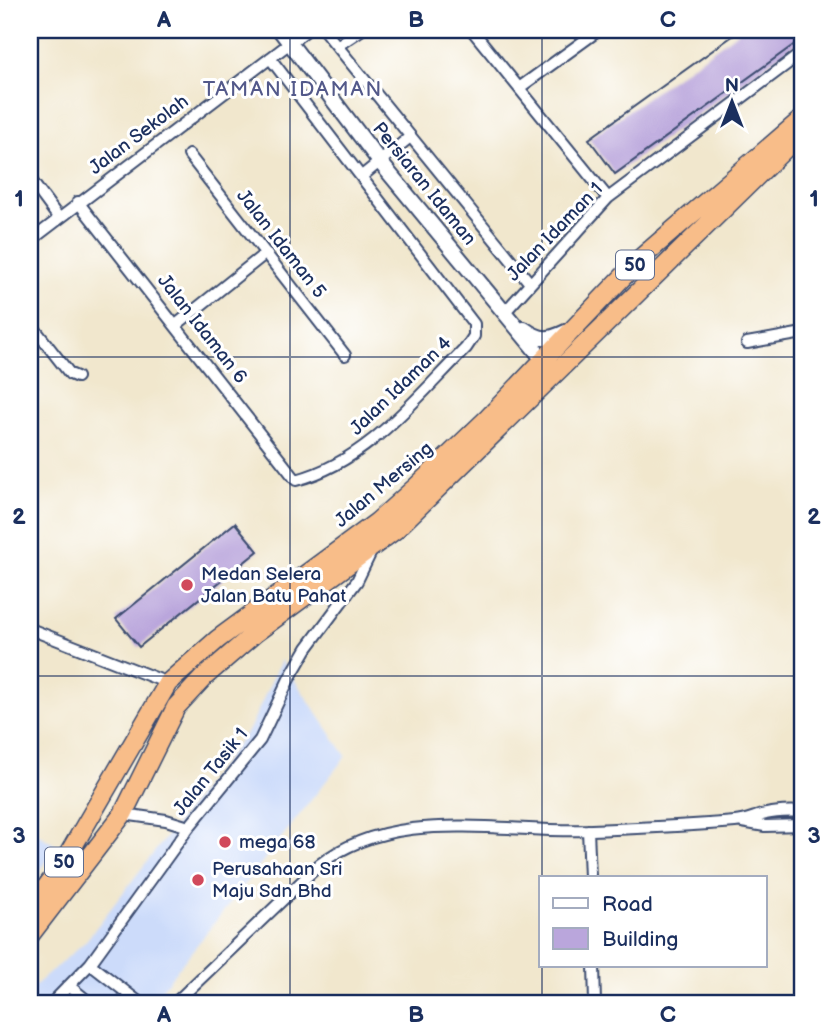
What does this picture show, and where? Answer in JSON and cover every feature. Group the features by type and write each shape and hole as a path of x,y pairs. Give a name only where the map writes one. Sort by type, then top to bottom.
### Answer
{"highway":[{"name":"Jalan Mersing","path":"30,909 61,867 168,683 218,639 387,513 450,457 542,358 577,327 666,236 803,118"},
{"path":"30,935 123,814 176,707 204,677 255,633 396,530 803,131"}],"street":[{"name":"Persiaran Idaman","path":"280,30 380,162 542,358"},
{"name":"Jalan Sekolah","path":"30,240 307,30"},
{"path":"324,30 529,282"},
{"path":"337,46 361,30"},
{"path":"472,30 608,198"},
{"path":"519,88 598,30"},
{"name":"Jalan Idaman 1","path":"504,313 529,282 608,198 803,52"},
{"path":"270,58 362,176 410,137"},
{"name":"Jalan Idaman 5","path":"189,155 345,355"},
{"name":"Jalan Idaman 4","path":"296,480 321,474 370,444 466,348 474,336 474,324 362,176"},
{"path":"30,179 58,217"},
{"name":"Jalan Idaman 6","path":"79,202 296,480"},
{"path":"176,325 266,253"},
{"name":"Persiaran Idaman","path":"504,313 539,340 549,340 577,327"},
{"path":"30,323 70,374 77,377"},
{"path":"747,343 803,333"},
{"name":"Jalan Tasik 1","path":"52,1003 90,964 188,827 260,740 307,648 358,581 373,547"},
{"path":"30,629 168,683"},
{"path":"740,822 768,813 803,811"},
{"path":"123,814 166,820 188,827"},
{"path":"175,1003 319,865 338,850 363,838 394,831 433,828 589,830 740,822 765,826 803,825"},
{"path":"589,830 590,876"},
{"path":"90,964 140,1003"},
{"path":"594,967 596,1003"},
{"path":"69,986 90,1003"}],"shaded area":[{"path":"281,660 346,756 151,1003 30,1003 30,990 85,942 250,728"},
{"path":"30,829 57,846 30,885"}],"building":[{"path":"741,30 803,30 803,38 615,174 589,139"},
{"name":"Medan Selera Jalan Batu Pahat","path":"235,523 258,551 139,647 116,619"}],"place":[{"name":"Medan Selera Jalan Batu Pahat","path":"187,585"},
{"name":"mega 68","path":"225,842"},
{"name":"Perusahaan Sri Maju Sdn Bhd","path":"198,880"}],"district":[{"name":"TAMAN IDAMAN","path":"293,89"}]}
